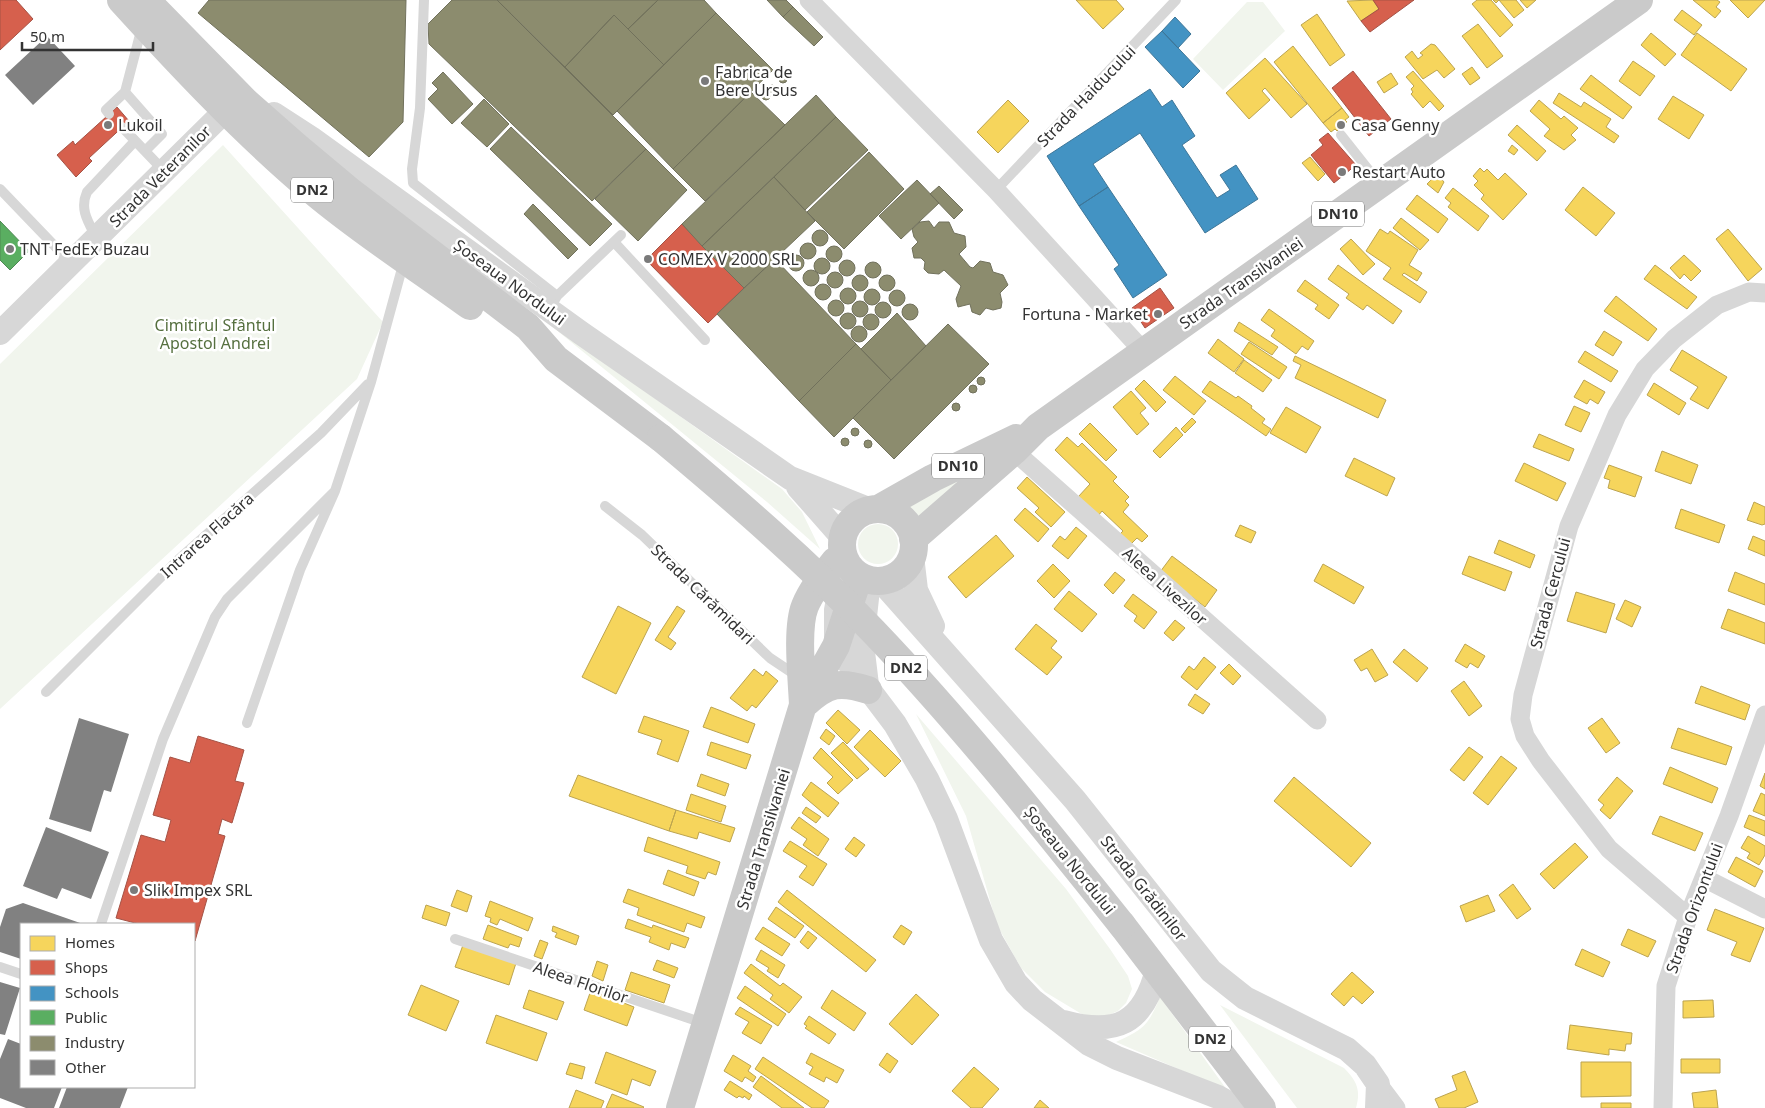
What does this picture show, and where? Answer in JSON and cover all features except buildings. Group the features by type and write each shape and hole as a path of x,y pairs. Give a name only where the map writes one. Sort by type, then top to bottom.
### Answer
{"main road":[{"name":"Șoseaua Nordului","path":"121,0 146,6 314,192 519,343 556,359"},
{"name":"Strada Transilvaniei","path":"874,509 1038,427 1639,0"},
{"name":"Șoseaua Nordului","path":"228,98 296,146 352,192 528,327 556,359 661,438 779,541 872,630 948,713 1028,807 1157,970 1262,1108"},
{"name":"Strada Transilvaniei","path":"913,548 1038,427"},
{"path":"874,509 890,510 906,522 913,548 903,570 889,579 857,565 847,525 856,515 874,509"},
{"name":"Strada Transilvaniei","path":"680,1108 707,1025 803,705 836,646 857,565"},
{"path":"803,705 801,623 804,607 813,589 857,565"},
{"path":"803,705 822,689 836,684 851,684 868,690"}],"street":[{"path":"809,1 996,190 1144,352"},
{"name":"Șoseaua Nordului","path":"228,98 311,138 553,303 790,478 857,565 944,650"},
{"name":"Strada Veteranilor","path":"0,333 165,172 228,98"},
{"name":"Strada Cercului","path":"1688,916 1609,849 1541,761 1525,736 1520,719 1523,695 1569,526 1617,415 1645,369 1674,339 1717,304 1749,292 1765,293"},
{"name":"Aleea Livezilor","path":"1014,452 1317,720"},
{"name":"Șoseaua Nordului","path":"790,478 874,509"},
{"path":"913,548 916,590 944,650"},
{"path":"857,565 862,644 868,690"},
{"path":"836,646 895,724 927,779 946,819 991,940 1016,983 1032,1000 1089,1044 1110,1055 1218,1098 1238,1108"},
{"name":"Strada Grădinilor","path":"944,650 1075,800 1211,971 1244,998 1347,1049 1365,1065 1396,1108"},
{"name":"Strada Orizontului","path":"1663,1108 1666,986 1688,916 1730,816 1765,715"},
{"path":"1704,878 1765,909"},
{"path":"1057,1020 1084,1027 1103,1028 1119,1024 1139,1012 1151,993 1157,970"},
{"path":"1377,1108 1379,1103 1378,1084"}],"lane":[{"path":"424,0 420,108 412,169 413,183 553,303 617,239 705,340"},
{"name":"Strada Haiducului","path":"996,190 1176,0"},
{"path":"109,114 106,110 125,92 146,6"},
{"path":"125,92 162,134 145,151"},
{"path":"122,127 165,172"},
{"path":"1341,135 1380,184"},
{"path":"97,239 85,215 83,202 87,192 135,141"},
{"path":"0,189 72,263"},
{"path":"247,723 300,570 336,491 371,382 405,260"},
{"name":"Intrarea Flacăra","path":"46,692 179,559 321,433 371,382"},
{"path":"101,923 163,738 215,616 227,599 336,491"},
{"name":"Strada Cărămidari","path":"605,506 642,535 770,658 802,679"},
{"name":"Aleea Florilor","path":"455,939 707,1025"},
{"path":"0,967 20,974"}],"green space":[{"path":"1247,2 1263,2 1285,31 1223,90 1193,59"},
{"name":"Cimitirul Sfântul Apostol Andrei","path":"223,145 383,322 357,379 0,709 0,364"},
{"path":"538,315 782,489 802,512 820,549 767,502"},
{"path":"998,453 917,517 907,502"},
{"path":"882,524 889,527 895,533 898,544 897,552 889,561 882,564 874,564 867,561 859,552 858,540 861,533 870,525"},
{"path":"916,714 1066,889 1110,949 1128,976 1132,989 1126,1003 1118,1011 1104,1017 1091,1018 1045,992 1021,968 997,925 966,816"},
{"path":"1160,997 1227,1090 1116,1042 1144,1026"},
{"path":"1220,1005 1344,1068 1357,1086 1356,1108 1297,1108"}],"place":[{"name":"Fabrica de Bere Ursus","path":"705,81"},
{"name":"Lukoil","path":"108,125"},
{"name":"Casa Genny","path":"1341,125"},
{"name":"Restart Auto","path":"1342,172"},
{"name":"TNT FedEx Buzau","path":"10,249"},
{"name":"COMEX V 2000 SRL","path":"648,259"},
{"name":"Fortuna - Market","path":"1158,314"},
{"name":"Slik Impex SRL","path":"134,890"}]}
